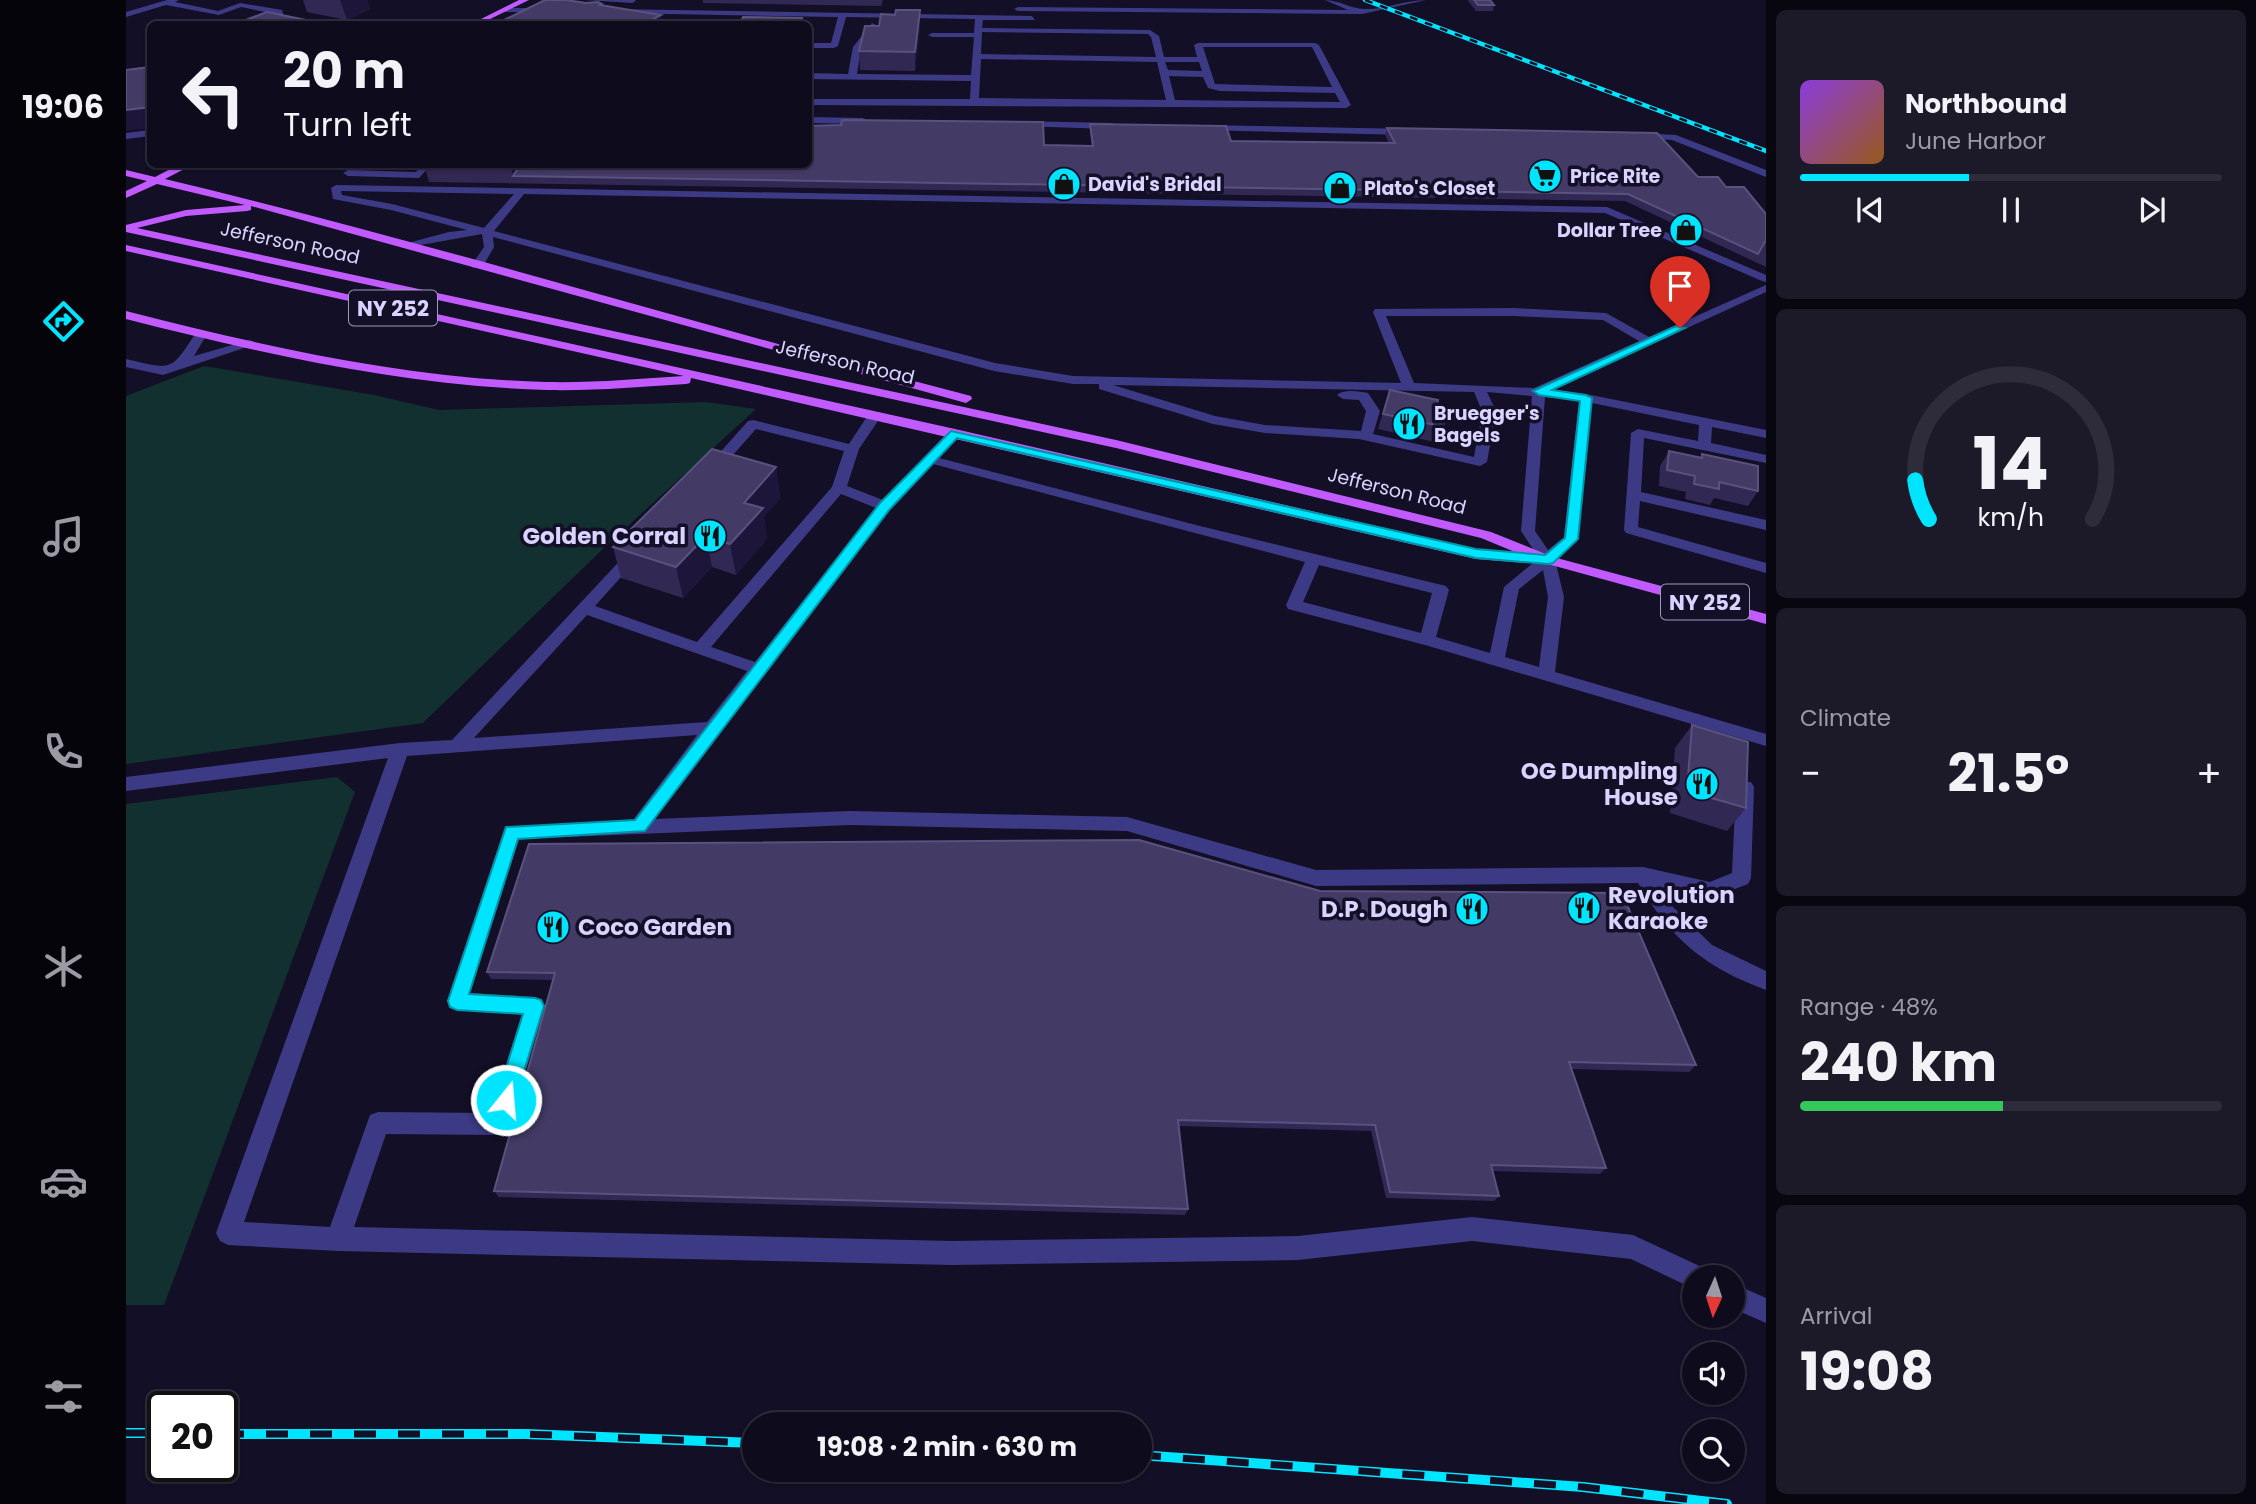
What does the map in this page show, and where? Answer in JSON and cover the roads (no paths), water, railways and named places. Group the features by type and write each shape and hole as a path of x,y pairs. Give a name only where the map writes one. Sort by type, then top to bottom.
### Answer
{"main road":[{"path":"481,21 525,0"},
{"path":"126,195 181,168"},
{"path":"126,173 271,208 1054,422 1116,444"},
{"path":"126,229 163,216 211,208 271,208"},
{"name":"Jefferson Road","path":"126,229 1116,444 1486,536 1548,560 1766,619"},
{"name":"Jefferson Road","path":"130,249 955,433 1476,554 1548,560"},
{"path":"126,315 250,344 377,368 478,382 544,385 710,378"}],"street":[{"path":"589,0 640,1"},
{"path":"1099,0 1101,10"},
{"path":"1329,0 1362,12"},
{"path":"126,15 171,1 219,13 240,5 279,12 280,18 296,21"},
{"path":"672,12 678,1"},
{"path":"908,15 909,8 1362,12 1422,1"},
{"path":"505,10 559,11 541,19"},
{"path":"609,11 1032,18"},
{"path":"694,21 698,13"},
{"path":"739,21 743,13"},
{"path":"813,27 817,14"},
{"path":"812,45 834,46 844,15"},
{"path":"852,77 856,47 868,36 875,15"},
{"path":"974,101 979,17"},
{"path":"932,35 1150,32 1154,36 1171,103"},
{"path":"812,103 963,104 974,101 1346,105 1315,45 1198,45 1211,86 1338,90"},
{"path":"977,56 1202,60"},
{"path":"1164,73 1207,74"},
{"path":"812,76 975,78"},
{"path":"812,120 873,122"},
{"path":"1011,124 1121,126"},
{"path":"1190,128 1425,132"},
{"path":"126,136 147,133"},
{"path":"1632,136 1673,137 1766,174"},
{"path":"424,168 419,175 352,169 336,188 337,197 392,207 1032,375 1083,380 1539,391 1766,434"},
{"path":"336,188 1607,210 1766,279"},
{"path":"477,266 489,247 487,232 518,192"},
{"path":"408,246 449,235 487,232"},
{"path":"1539,391 1766,288"},
{"path":"1409,387 1379,312 1551,313 1606,317 1650,342"},
{"path":"183,363 201,334"},
{"path":"126,363 163,371 250,344"},
{"path":"1083,380 1213,420 1265,429 1366,437 1479,462 1489,411 1478,388"},
{"path":"1539,391 1528,531 1548,560 1556,597 1546,676"},
{"path":"1123,392 1324,393 1363,396 1373,411 1366,437"},
{"path":"1496,662 1512,587 1571,539 1586,398"},
{"path":"700,649 839,488 852,449 874,415"},
{"path":"1704,446 1706,422"},
{"path":"699,484 753,424 852,449"},
{"path":"639,826 885,506 955,433"},
{"path":"1766,459 1638,433 1631,530 1766,568"},
{"path":"928,459 1441,590 1427,640"},
{"path":"839,488 885,506"},
{"path":"1634,495 1766,525"},
{"path":"457,746 646,541"},
{"path":"1314,559 1294,605 1427,640 1546,676 1747,750 1766,740"},
{"path":"584,608 758,669"},
{"path":"126,784 400,750 712,728"},
{"path":"400,750 228,1233 952,1253 1298,1248 1472,1229 1633,1247 1682,1271"},
{"path":"338,1238 378,1123 499,1124 535,1006 457,1001 512,832 850,818 1127,824 1317,878 1643,876 1711,890 1741,878 1747,750"},
{"path":"1643,876 1666,913 1705,951 1766,981"},
{"path":"1745,1301 1766,1311"}],"railway":[{"path":"1365,0 1766,151"},
{"path":"126,1433 147,1433"},
{"path":"238,1434 526,1434 742,1443"},
{"path":"1152,1456 1583,1487 1727,1504"}],"place":[{"name":"Price Rite","path":"1545,176"},
{"name":"David's Bridal","path":"1064,184"},
{"name":"Plato's Closet","path":"1340,188"},
{"name":"Dollar Tree","path":"1686,230"},
{"name":"Bruegger's Bagels","path":"1409,424"},
{"name":"Golden Corral","path":"710,536"},
{"name":"OG Dumpling House","path":"1702,784"},
{"name":"Revolution Karaoke","path":"1584,908"},
{"name":"D.P. Dough","path":"1472,909"},
{"name":"Coco Garden","path":"553,927"}]}
